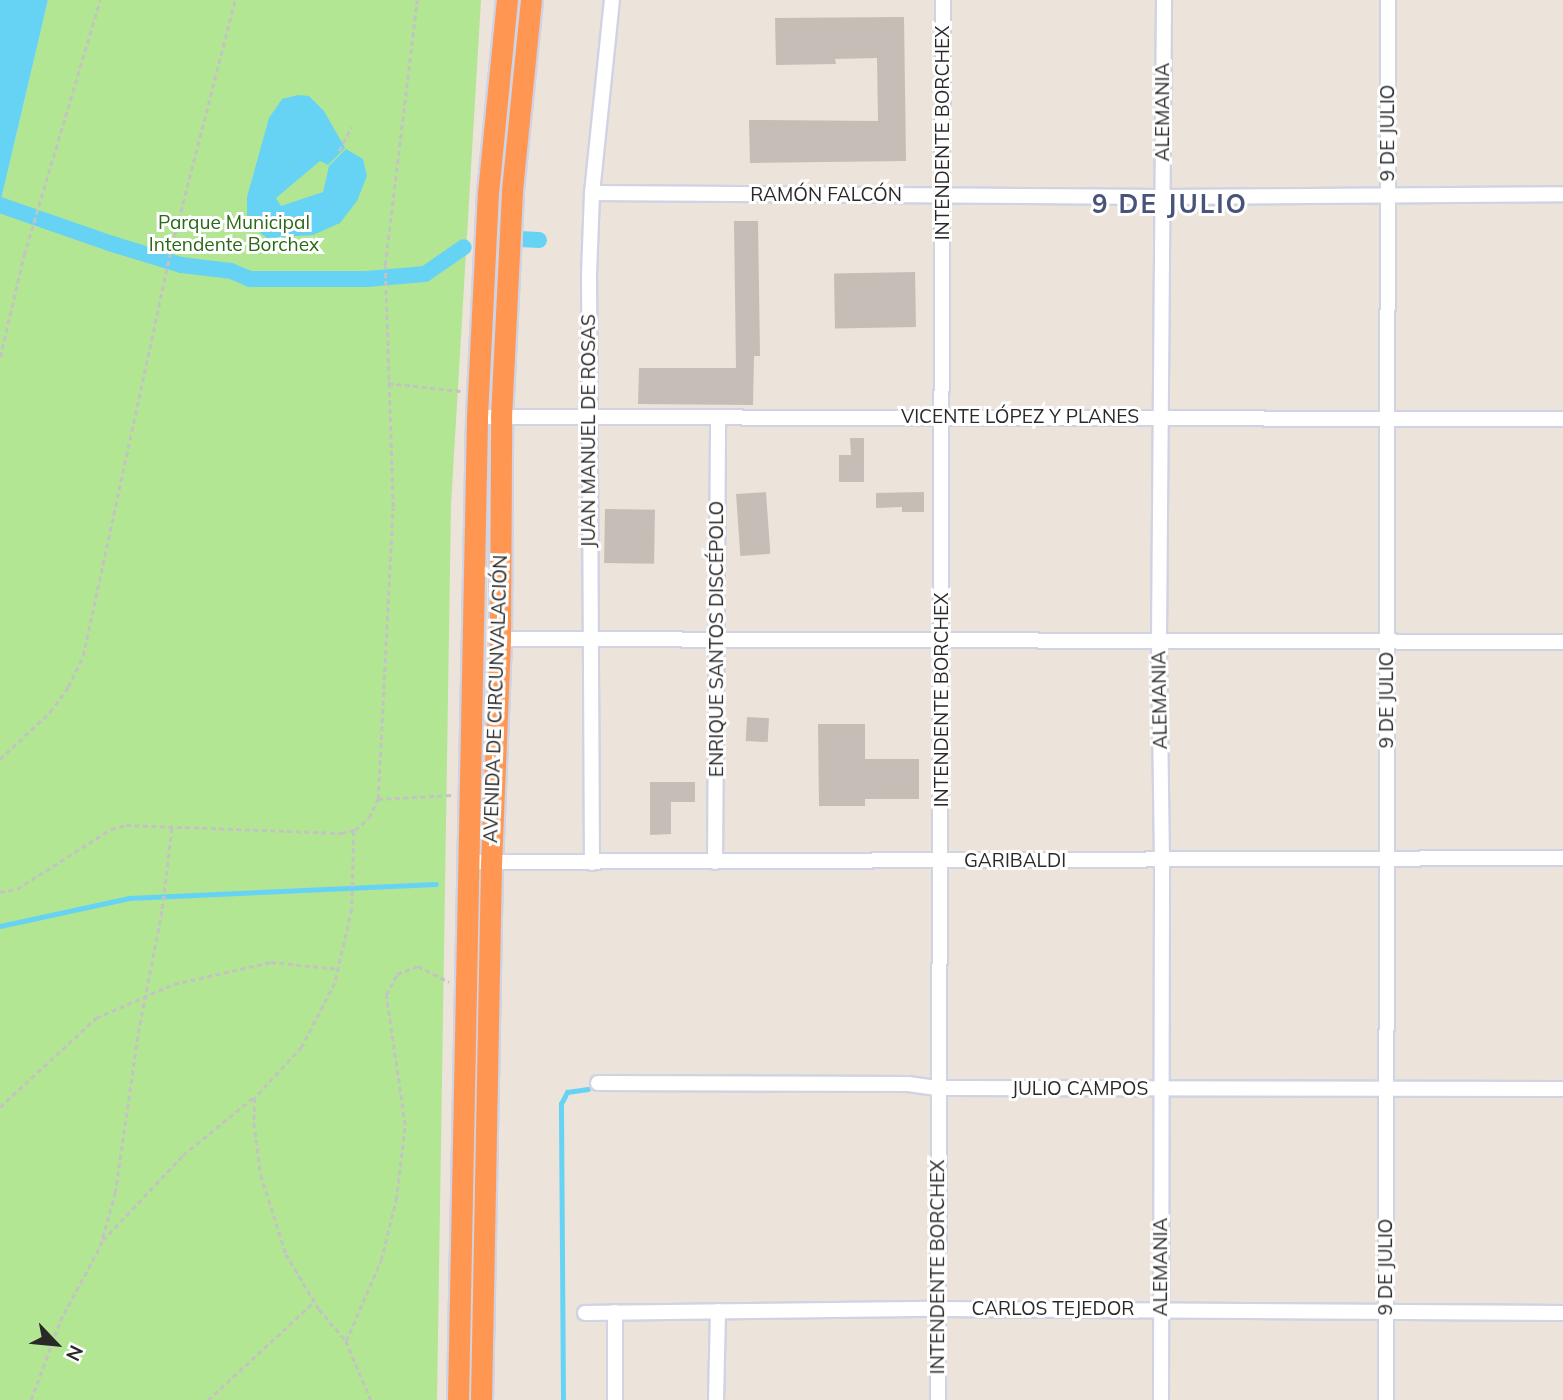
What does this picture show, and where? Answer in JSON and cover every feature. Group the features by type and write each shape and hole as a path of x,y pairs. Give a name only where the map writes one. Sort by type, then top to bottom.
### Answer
{"highway":[{"name":"AVENIDA DE CIRCUNVALACIÓN","path":"458,1400 466,862 477,416 488,193 506,0"},
{"name":"AVENIDA DE CIRCUNVALACIÓN","path":"481,1400 491,864 500,639 501,417 512,190 531,0"}],"street":[{"name":"JUAN MANUEL DE ROSAS","path":"592,863 588,640 589,275 592,194 612,0"},
{"name":"INTENDENTE BORCHEX","path":"938,1400 937,1088 944,417 943,0"},
{"name":"ALEMANIA","path":"1161,1400 1162,860 1159,640 1163,418 1164,0"},
{"name":"9 DE JULIO","path":"1386,1400 1388,0"},
{"name":"RAMÓN FALCÓN","path":"592,194 1163,197 1563,194"},
{"name":"VICENTE LÓPEZ Y PLANES","path":"477,416 1563,419"},
{"name":"ENRIQUE SANTOS DISCÉPOLO","path":"715,862 719,417"},
{"path":"500,639 1563,642"},
{"name":"GARIBALDI","path":"466,862 1563,859"},
{"name":"JULIO CAMPOS","path":"598,1083 908,1084 937,1088 1563,1089"},
{"name":"CARLOS TEJEDOR","path":"585,1313 937,1309 1385,1314 1563,1313"},
{"path":"716,1400 718,1311"},
{"path":"615,1312 615,1400"}],"path":[{"path":"0,357 33,228 100,0"},
{"path":"0,759 50,712 68,687 83,656 170,253 235,0"},
{"path":"0,892 17,889 111,829 126,825 327,834 355,830 369,818 378,799 393,507 385,265 418,0"},
{"path":"339,151 351,127"},
{"path":"388,383 465,391"},
{"path":"378,799 408,795 453,795"},
{"path":"100,1246 115,1193 144,999 162,909 172,825"},
{"path":"31,1400 60,1321 100,1246 115,1226 174,1164 286,1068 310,1034 339,969 353,896 355,830"},
{"path":"0,1107 96,1018 174,984 198,976 271,962 339,969"},
{"path":"346,1341 381,1260 396,1200 403,1137 400,1084 386,995 397,974 418,966 439,974 464,994"},
{"path":"258,1094 254,1103 254,1124 267,1201 289,1261 314,1302 346,1341 371,1400"},
{"path":"208,1400 314,1302"}],"green space":[{"name":"Parque Municipal Intendente Borchex","path":"48,0 481,0 451,505 437,1400 0,1400 0,204"}],"water":[{"path":"0,0 48,0 0,204"},
{"path":"298,95 309,96 324,111 345,148 328,165 320,161 276,198 281,206 323,192 329,166 346,149 363,159 367,176 357,201 340,223 313,235 267,238 247,223 247,197 269,118 282,99"}],"building":[{"path":"904,17 906,161 750,163 749,120 878,121 877,58 835,59 836,64 776,65 775,18"},
{"path":"734,221 758,221 760,356 754,356 753,405 638,404 639,368 736,368"},
{"path":"915,272 916,327 835,328 834,273"},
{"path":"850,438 864,438 864,482 839,482 839,455 851,455"},
{"path":"766,492 770,554 740,556 736,494"},
{"path":"924,492 924,512 902,512 902,507 876,508 876,493"},
{"path":"605,509 655,510 654,564 604,563"},
{"path":"747,717 769,718 768,742 746,741"},
{"path":"818,724 865,724 865,759 919,759 919,799 865,799 865,806 819,806"},
{"path":"650,782 695,782 695,802 671,802 671,834 650,835"}],"waterway":[{"path":"0,205 181,265 231,271 250,279 367,279 425,274 464,247"},
{"path":"520,239 539,240"},
{"path":"0,926 129,898 436,884"},
{"path":"563,1400 561,1104 567,1092 588,1089"}],"district":[{"name":"9 DE JULIO","path":"1170,204"}]}
